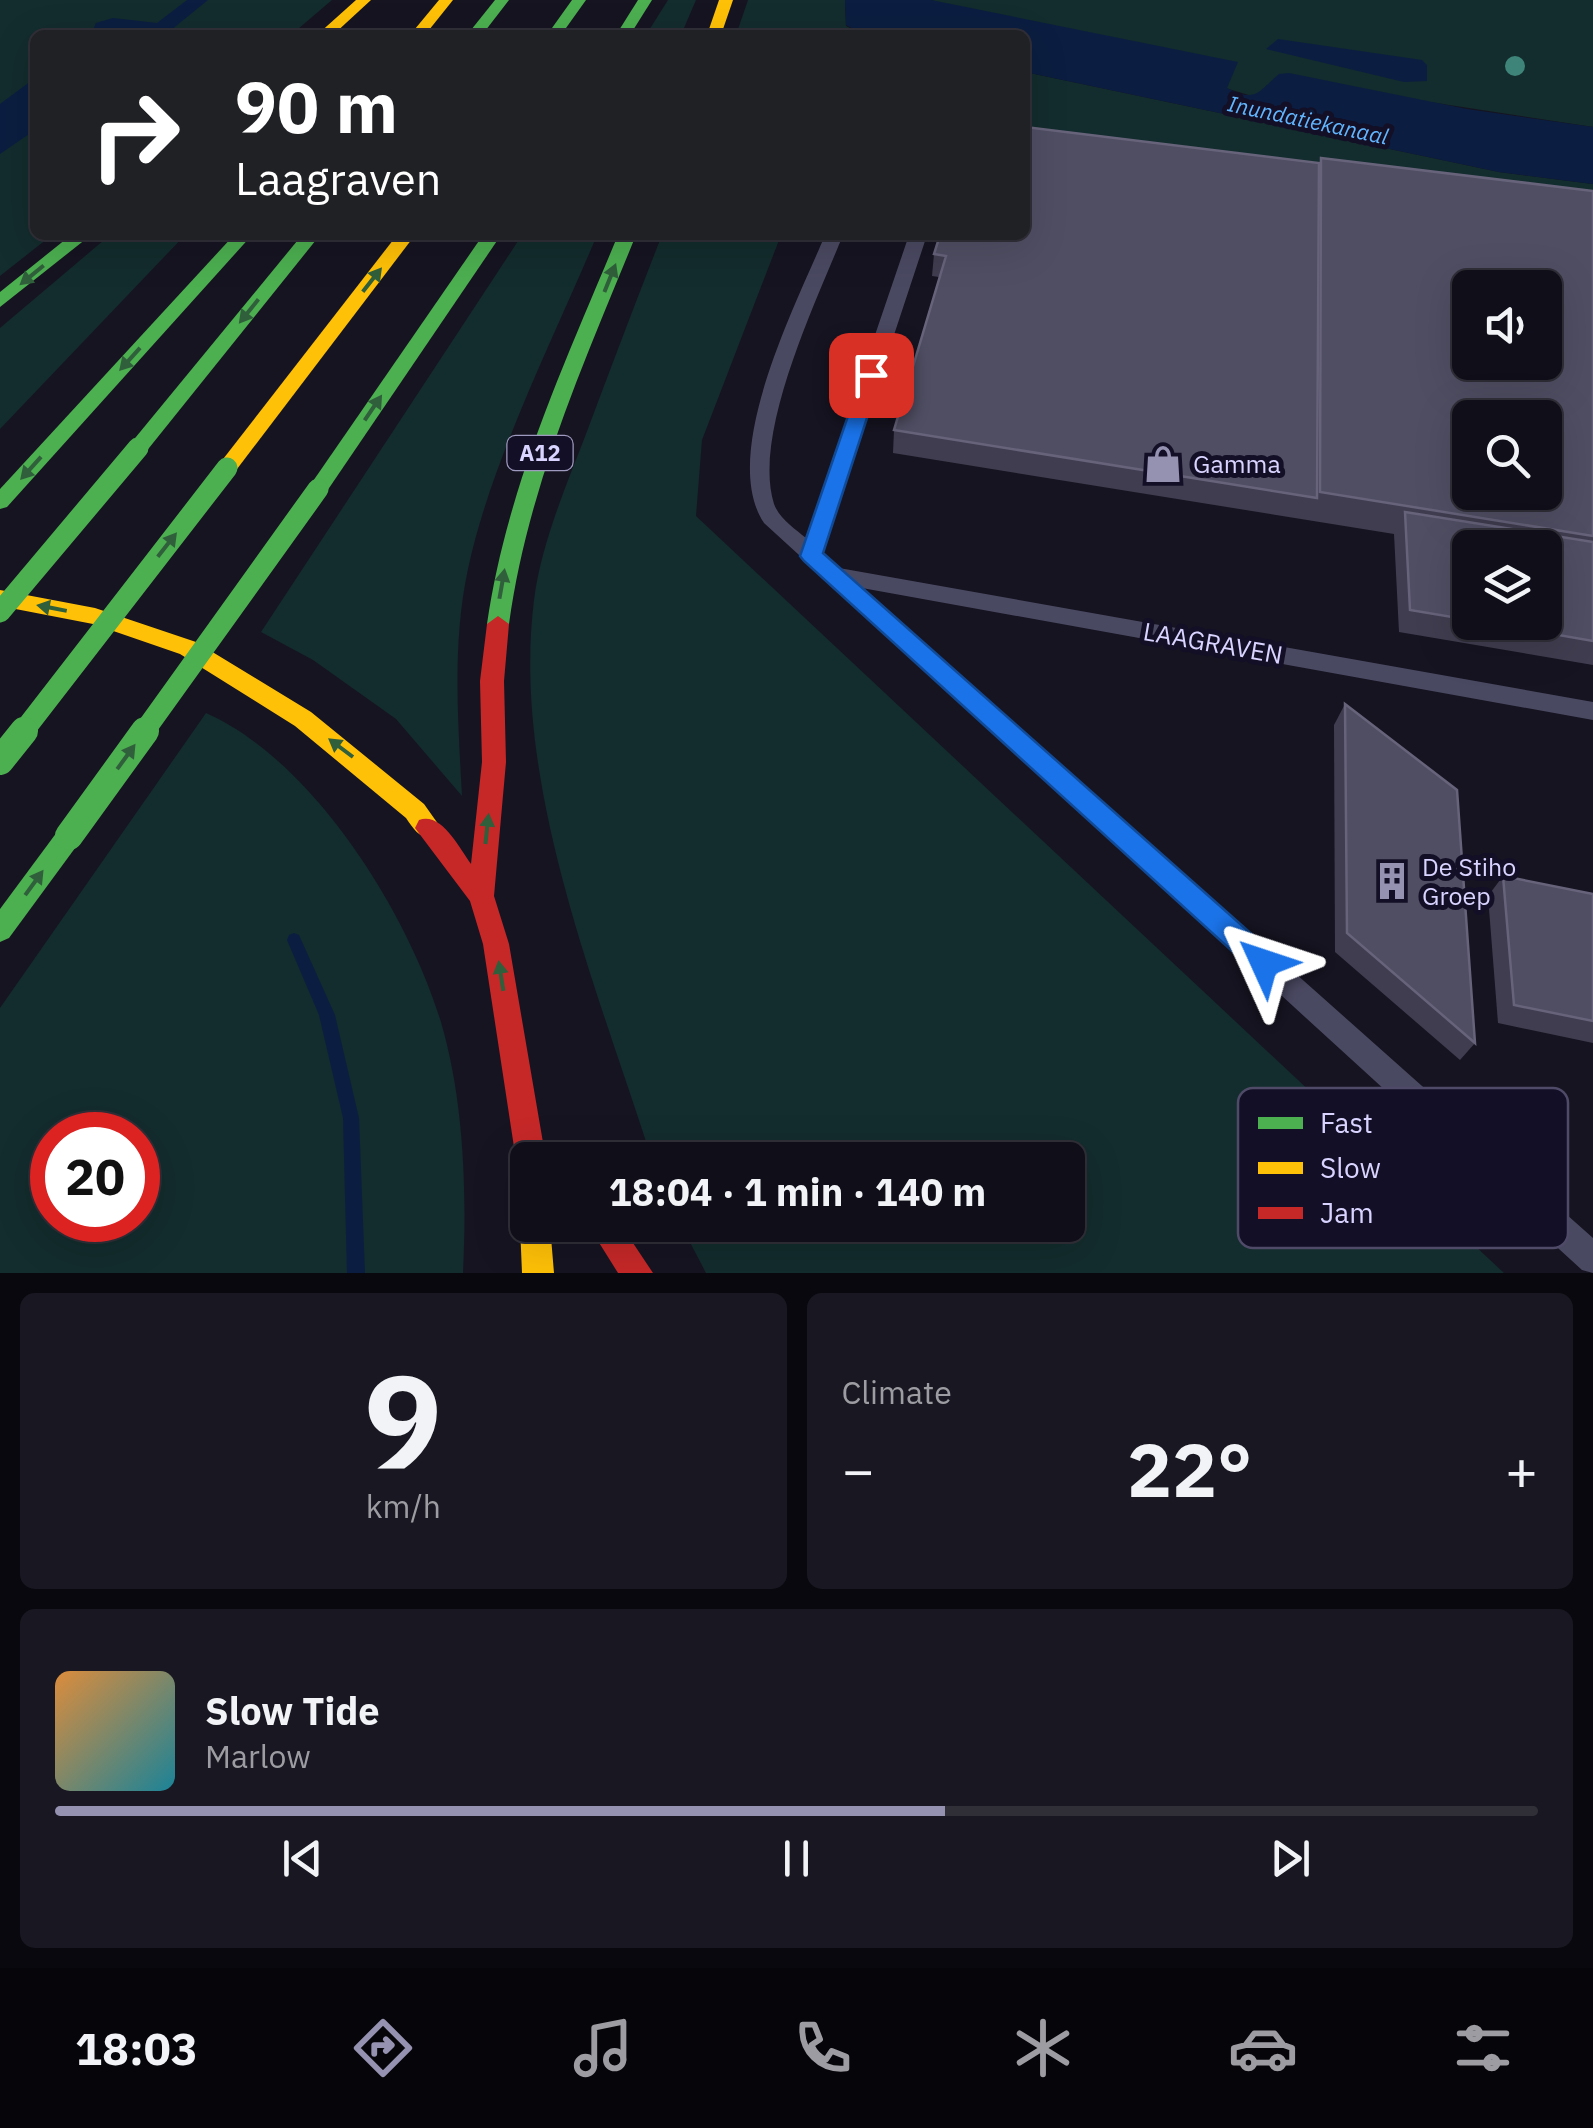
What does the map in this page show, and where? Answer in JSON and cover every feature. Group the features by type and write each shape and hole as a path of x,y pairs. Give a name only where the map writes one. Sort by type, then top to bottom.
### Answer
{"main road":[{"path":"330,30 364,0"},
{"path":"421,30 446,0"},
{"path":"478,30 502,0"},
{"path":"558,30 579,0"},
{"path":"626,30 645,0"},
{"path":"716,30 726,0"},
{"path":"0,300 76,240"},
{"path":"0,502 237,240"},
{"path":"0,612 307,240"},
{"path":"0,761 402,240"},
{"path":"0,930 318,489 489,240"},
{"name":"A12","path":"480,896 494,762 492,681 502,578 538,458 625,240"},
{"path":"0,598 95,616 188,648 352,756 416,811 480,896 496,944 527,1142"},
{"path":"514,1056 550,1126"},
{"path":"537,1242 538,1273"},
{"path":"615,1242 637,1273"}],"lane":[{"path":"832,240 765,422 760,465 764,508 811,556 1403,1088"},
{"path":"811,556 916,240"},
{"name":"LAAGRAVEN","path":"832,574 1593,711"},
{"path":"1568,1236 1593,1259"}],"green space":[{"path":"0,0 332,0 297,30 30,30 30,240 46,240 0,276"},
{"path":"668,0 696,0 683,30 649,30"},
{"path":"748,0 845,0 846,26 854,30 738,30"},
{"path":"931,0 1593,0 1593,127 1423,101 1267,85 1260,94 1252,96"},
{"path":"1030,73 1499,172 1593,184 1593,229 1030,143"},
{"path":"104,240 180,240 0,429 0,328"},
{"path":"519,240 595,240 508,443 468,569 458,654 462,796 396,719 313,660 261,632"},
{"path":"660,240 779,240 702,440 696,516 1307,1088 1238,1088 1238,1248 1477,1248 1504,1273 706,1273 690,1242 1085,1242 1085,1142 646,1142 564,884 535,740 530,670 534,600 548,537"},
{"path":"206,713 245,735 319,803 380,889 426,979 455,1083 464,1178 463,1273 0,1273 0,1008"}],"water":[{"path":"187,0 208,0 171,30 93,30 96,23 113,18 157,23"},
{"name":"Inundatiekanaal","path":"845,0 931,0 1238,62 1227,88 1244,95 1261,90 1279,74 1289,73 1467,109 1593,127 1593,184 1499,172 1030,73 1030,30 855,30 846,25"},
{"path":"1278,39 1422,60 1427,65 1427,81 1404,82 1266,49"},
{"path":"30,82 30,133 0,154 0,104"}],"building":[{"path":"1030,128 1319,163 1317,498 894,430 946,256 934,254 938,240 1030,240"},
{"path":"1321,158 1593,191 1593,536 1320,492"},
{"path":"1405,512 1518,530 1452,530 1452,617 1410,610"},
{"path":"1562,537 1593,542 1593,641 1562,636"},
{"name":"De Stiho Groep","path":"1345,704 1457,790 1475,1043 1347,933"},
{"path":"1503,876 1593,894 1593,1021 1514,1005"}],"waterway":[{"path":"294,940 327,1015 351,1118 356,1273"}],"traffic: fast":[{"path":"478,30 502,0"},
{"path":"558,30 579,0"},
{"path":"626,30 645,0"},
{"path":"0,301 76,240"},
{"path":"0,502 238,240"},
{"path":"138,448 307,240"},
{"path":"318,489 489,240"},
{"path":"498,624 505,573 531,474 625,240"},
{"path":"0,612 138,448"},
{"path":"0,761 227,468"},
{"path":"69,836 318,489"},
{"path":"0,930 69,836"}],"traffic: slow":[{"path":"330,30 364,0"},
{"path":"421,30 446,0"},
{"path":"716,30 726,0"},
{"path":"227,468 402,240"},
{"path":"0,598 95,616 188,648 303,719 415,811 428,828"},
{"path":"536,1242 538,1273"}],"traffic: jam":[{"path":"481,896 494,762 492,681 498,624"},
{"path":"428,828 481,896 496,944 528,1142"},
{"path":"615,1242 637,1273"}],"place":[{"name":"Gamma","path":"1163,464"},
{"name":"De Stiho Groep","path":"1392,881"}],"route":[{"path":"871,375 811,556 1264,963"}]}
